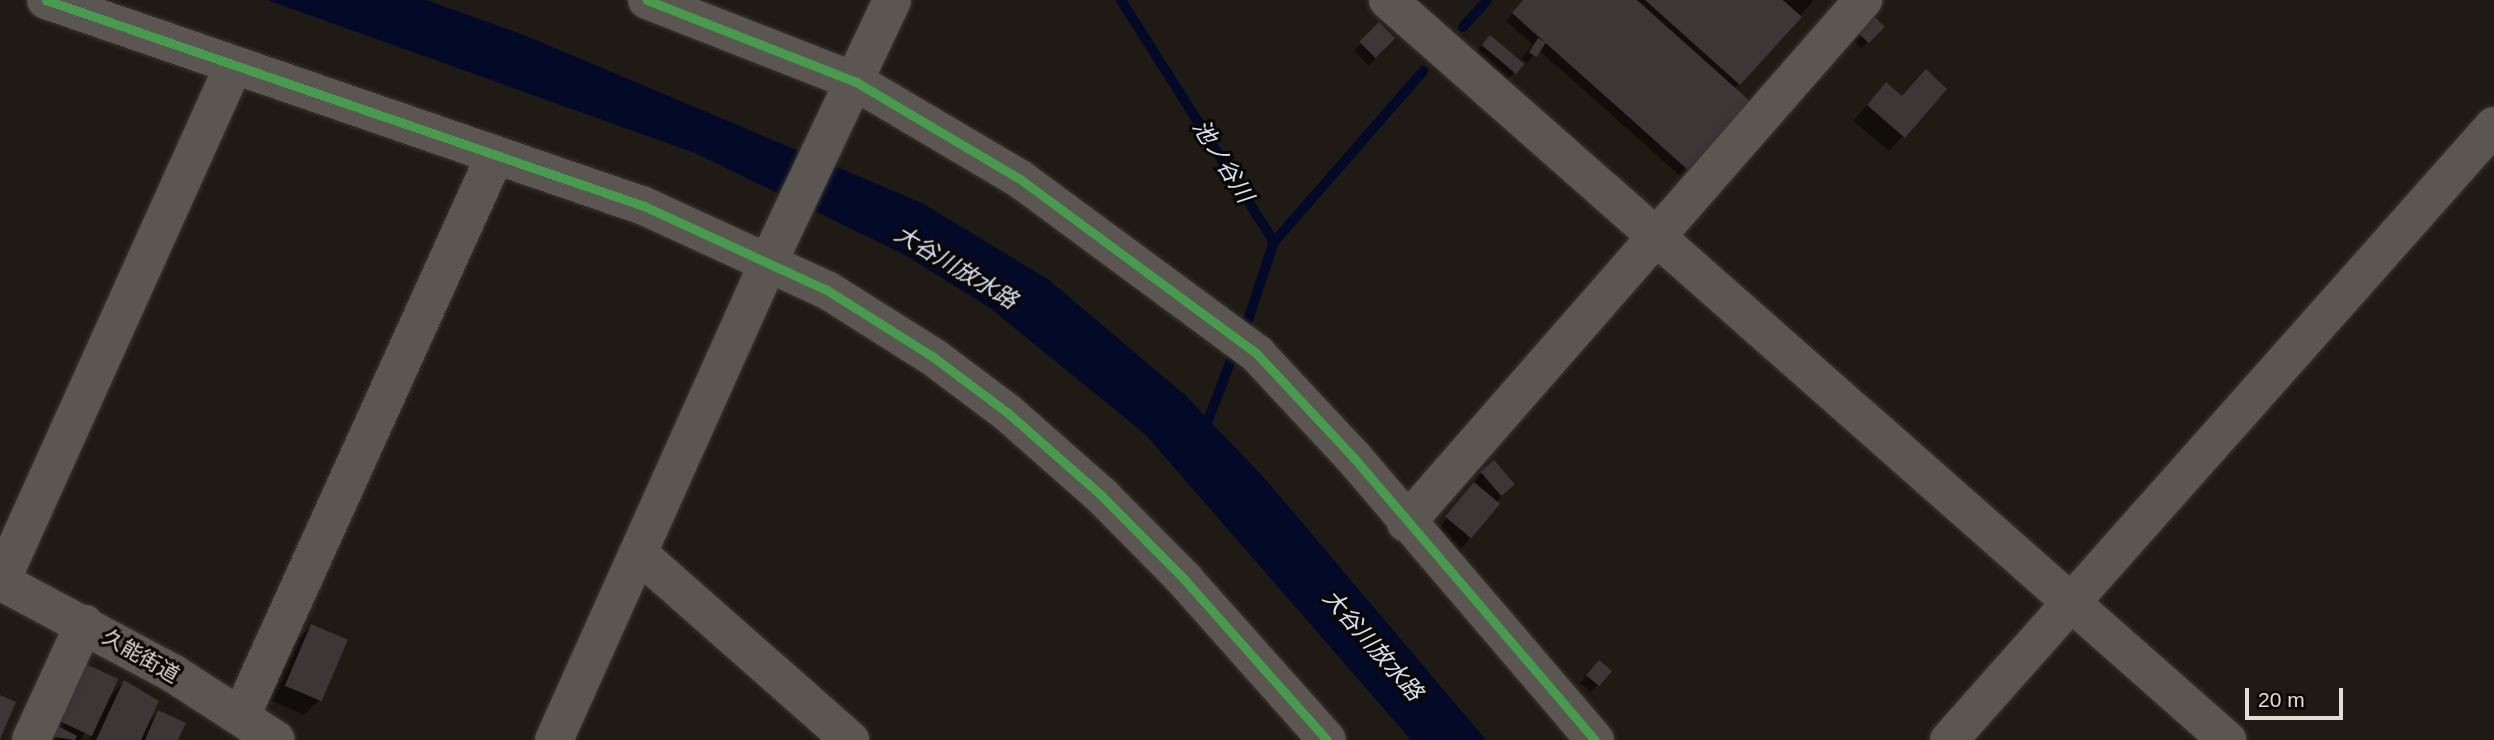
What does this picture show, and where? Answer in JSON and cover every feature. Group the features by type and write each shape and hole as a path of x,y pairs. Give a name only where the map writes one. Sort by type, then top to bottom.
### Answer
{"street":[{"path":"46,0 644,206 772,254 932,356 1008,413 1102,496 1184,579 1327,740"},
{"path":"647,0 856,82 1020,179 1257,354 1354,458 1406,523 1595,740"},
{"path":"554,740 772,254 856,82 892,0"},
{"path":"1388,0 2227,740"},
{"path":"1406,523 1863,0"},
{"path":"1,581 234,65"},
{"path":"1949,740 2494,126"},
{"path":"265,733 495,156"},
{"path":"638,552 850,740"},
{"name":"久能街道","path":"1,581 84,624 265,733"},
{"path":"31,740 84,624"}],"water":[{"name":"大谷川放水路","path":"267,0 426,0 524,35 922,203 1049,280 1186,396 1267,481 1486,740 1411,740 1145,434 990,308 905,255 695,153"}],"building":[{"path":"1523,0 1637,0 1750,101 1688,170 1512,13"},
{"path":"1645,0 1783,0 1802,17 1740,85"},
{"path":"1875,17 1885,27 1869,43 1859,33"},
{"path":"1379,22 1395,38 1375,58 1359,42"},
{"path":"1490,35 1524,64 1516,74 1482,45"},
{"path":"1538,38 1546,43 1537,57 1529,52"},
{"path":"1926,69 1947,89 1905,138 1867,105 1886,82 1902,96"},
{"path":"1494,460 1515,484 1501,496 1480,472"},
{"path":"1474,482 1500,504 1471,538 1445,516"},
{"path":"311,624 348,640 322,701 285,686"},
{"path":"1599,660 1612,671 1599,686 1586,675"},
{"path":"84,663 118,679 92,736 57,720"},
{"path":"124,680 159,701 141,740 96,740"},
{"path":"0,695 16,702 0,739"},
{"path":"158,710 186,723 178,740 145,740"},
{"path":"54,724 77,736 75,740 48,736"}],"waterway":[{"name":"池ノ谷川","path":"1121,0 1274,242"},
{"path":"1463,27 1487,0"},
{"path":"1244,332 1274,242 1423,71"},
{"name":"池ノ谷川","path":"1204,431 1230,363"}],"cycle path":[{"path":"46,0 644,206 827,290 932,356 1008,413 1102,496 1184,579 1327,740"},
{"path":"647,0 856,82 1020,179 1257,354 1354,458 1595,740"}]}
